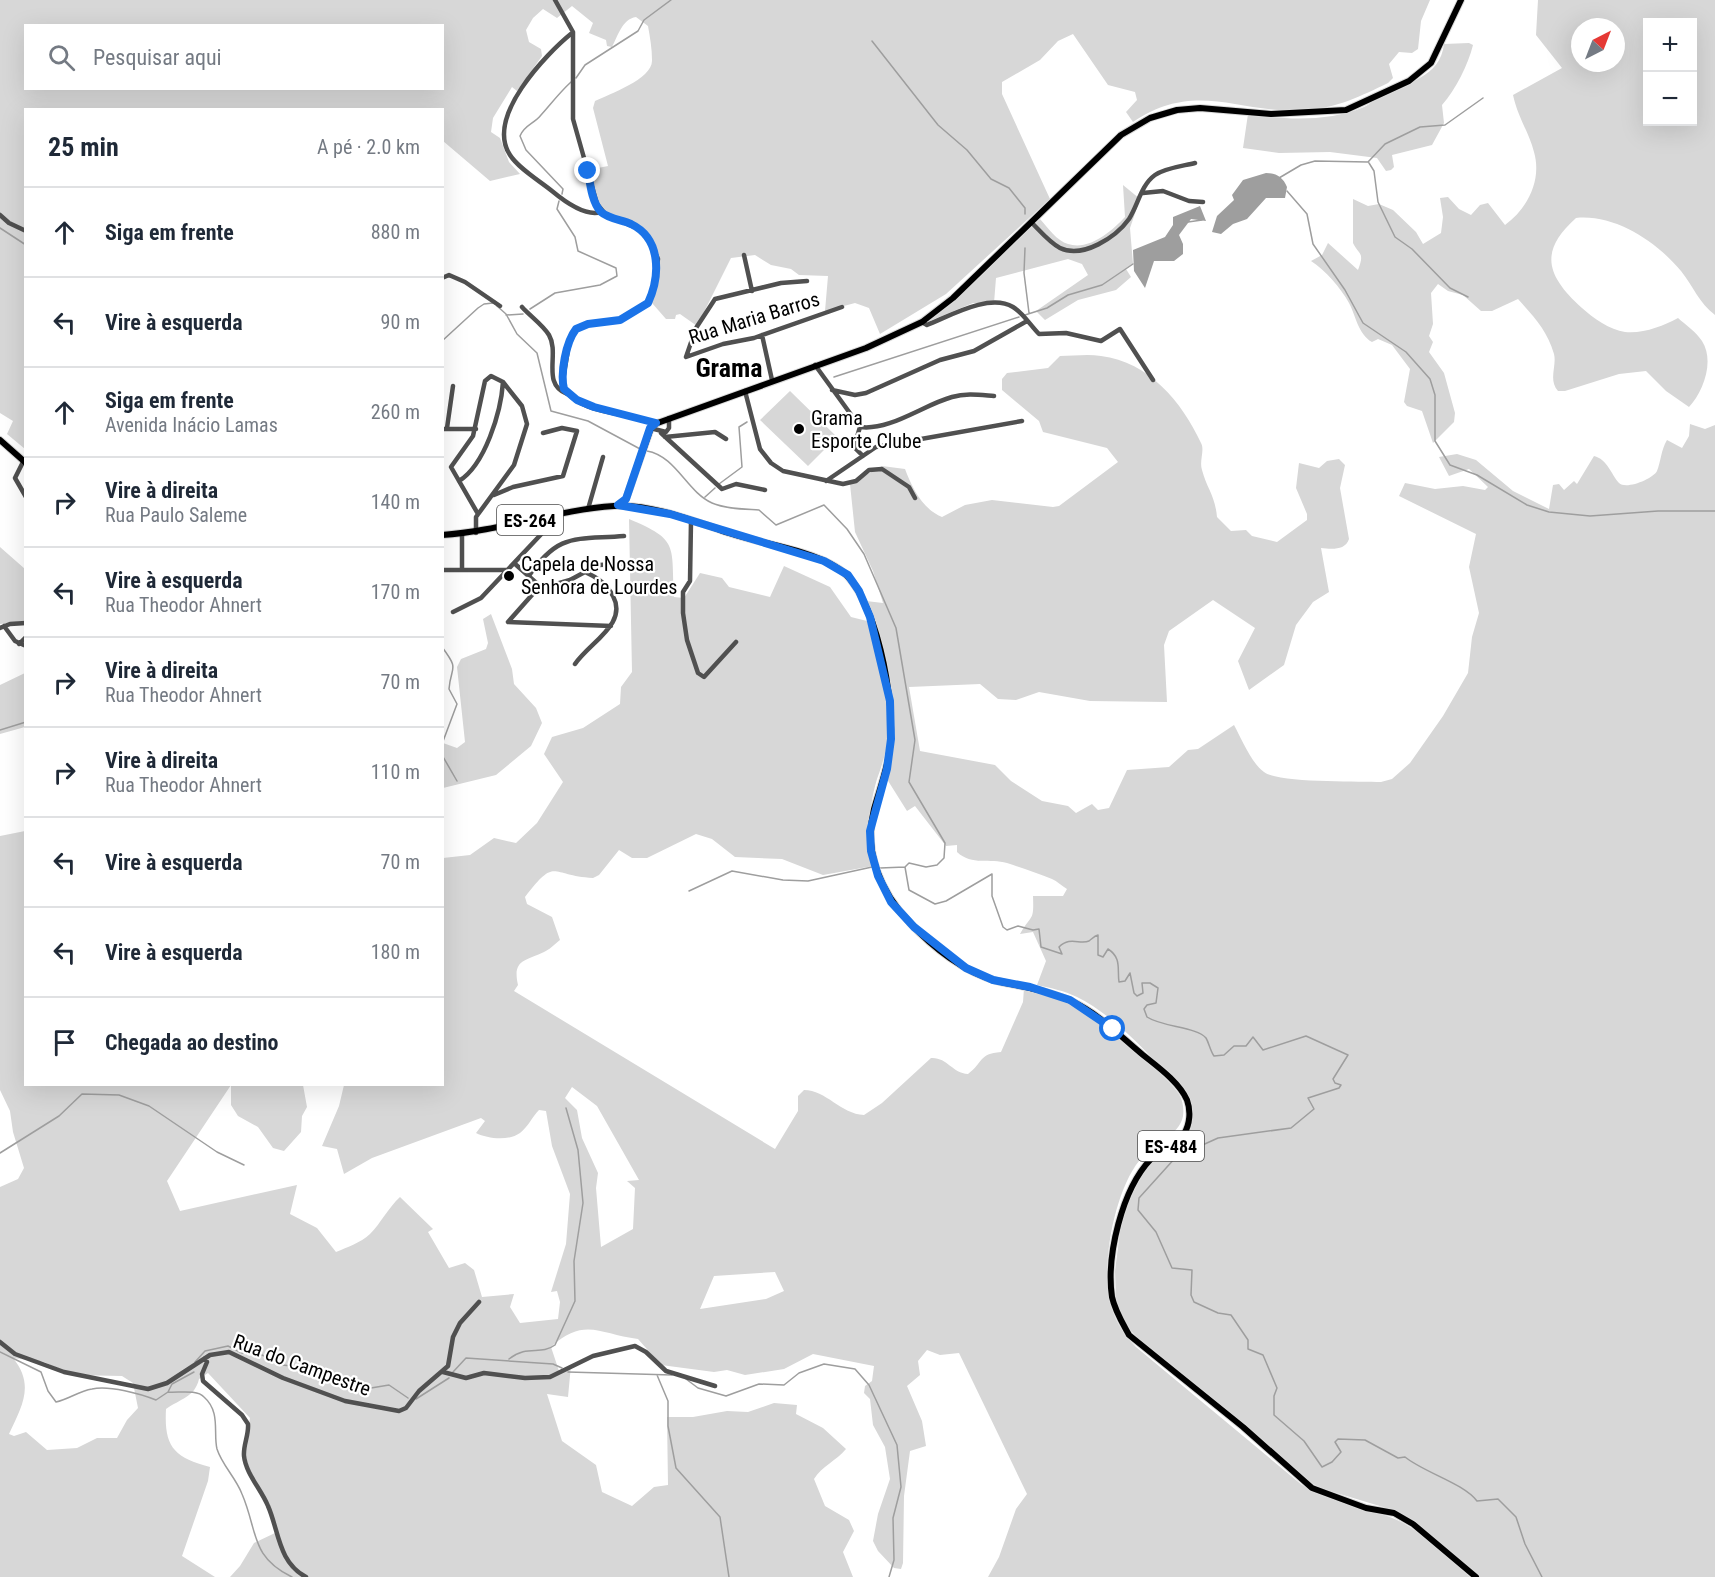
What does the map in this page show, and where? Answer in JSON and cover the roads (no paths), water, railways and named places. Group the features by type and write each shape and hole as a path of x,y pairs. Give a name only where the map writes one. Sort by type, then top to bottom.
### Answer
{"main road":[{"path":"618,505 626,499 653,425 772,380 866,348 922,322 953,298 1121,135 1150,118 1177,110 1200,108 1271,114 1346,111 1409,81 1431,63 1461,0"},
{"path":"0,440 24,461"},
{"name":"ES-264","path":"444,535 476,533 551,516 618,505"},
{"name":"ES-484","path":"618,505 670,514 824,561 848,575 862,597 875,637 890,701 891,739 887,769 870,831 871,851 878,876 891,902 914,927 966,968 993,980 1030,987 1070,1000 1089,1011 1157,1067 1186,1098 1190,1116 1184,1135 1151,1158 1125,1198 1117,1231 1112,1270 1112,1296 1118,1316 1129,1335 1243,1427 1312,1488 1366,1508 1394,1514 1413,1524 1476,1577"}],"street":[{"path":"555,0 573,32 575,128 593,193 602,212"},
{"path":"570,394 562,386 574,331 588,324 620,320 650,299 658,261 650,242 635,226 602,212 587,211 556,195 510,156 505,139 508,114 523,86 549,51 573,32"},
{"path":"1032,223 1060,248 1073,250 1094,247 1114,235 1128,220 1146,185 1156,174 1195,163"},
{"path":"1143,193 1163,191 1189,201 1203,202"},
{"path":"0,214 9,224 24,230"},
{"path":"744,255 752,291"},
{"path":"444,277 449,275 465,282 500,306"},
{"name":"Rua Maria Barros","path":"807,281 781,283 712,301 688,345 686,357 723,344 762,335 842,307"},
{"path":"922,322 927,325 969,306 996,304 1016,309 1039,334 1066,333 1101,341 1120,329 1152,380"},
{"path":"522,307 548,333 555,386 600,409 653,425 722,489 736,484 765,490"},
{"path":"832,390 855,395 866,393 940,360 974,351 1027,321"},
{"path":"762,335 772,380"},
{"path":"814,365 860,427 868,428 884,424 953,397 973,394 994,396"},
{"path":"476,533 475,520 478,514 516,462 527,422 524,410 501,381 491,376 486,378 476,429 451,467 478,514"},
{"path":"459,481 472,469 487,441 499,410 501,381"},
{"path":"453,386 445,428 476,429"},
{"path":"746,391 760,449 771,463 783,471 843,484 856,481 869,470 882,469 909,487 915,498"},
{"path":"663,435 669,430 669,418"},
{"path":"826,481 876,447 1022,421"},
{"path":"860,427 854,447 862,456"},
{"path":"494,495 513,487 558,479 563,476 578,431 562,428 543,433"},
{"path":"663,435 715,432 726,439"},
{"path":"588,509 603,457"},
{"path":"24,464 15,478 24,494"},
{"path":"453,612 481,598 550,524 551,516"},
{"path":"691,521 690,582 683,592 687,640 698,674 704,677 736,642"},
{"path":"462,534 462,569"},
{"path":"528,577 557,544 588,537 624,536"},
{"path":"514,563 539,587 549,587 570,580 598,565 622,564"},
{"path":"444,570 508,570"},
{"path":"575,664 585,650 611,626 618,614 613,595 607,586 585,572"},
{"path":"539,587 508,622 611,626"},
{"path":"2,627 24,623"},
{"path":"2,627 19,644 24,645"},
{"path":"19,644 24,639"},
{"path":"479,1302 460,1323 449,1348 450,1362 443,1372 466,1378 484,1373 525,1378 550,1377 594,1356 635,1347 646,1352 666,1371 715,1386"},
{"name":"Rua do Campestre","path":"0,1342 15,1354 64,1372 82,1377 114,1380 139,1388 155,1388 167,1383 205,1358 218,1352 229,1352 282,1378 345,1401 399,1411 406,1408 419,1392 443,1372"},
{"path":"205,1358 207,1362 201,1377 242,1415 248,1424 244,1448 247,1467 268,1506 281,1549 295,1570 306,1577"}],"waterway":[{"path":"576,78 585,65 638,31 644,20 671,0"},
{"path":"872,41 938,125 967,150 991,179 1009,188 1025,208 1025,214"},
{"path":"562,194 563,189 526,150 520,136 524,129 538,118 571,82"},
{"path":"1279,178 1301,165 1315,161 1368,162 1385,144 1420,127 1445,125 1483,98"},
{"path":"1369,163 1374,171 1378,202 1395,237 1412,249 1450,288 1468,297"},
{"path":"1287,191 1307,214 1313,244 1345,290 1363,323 1406,352 1430,379 1435,395 1435,441 1450,465 1477,475 1527,505 1549,512 1590,516 1658,511 1715,511"},
{"path":"530,309 555,293 600,285 617,276 616,268 578,251 575,237 557,209 559,201"},
{"path":"1188,222 1202,220"},
{"path":"0,228 24,244"},
{"path":"1025,248 1024,273 1029,313"},
{"path":"1025,315 1047,308 1068,295 1102,285 1133,264"},
{"path":"444,339 478,308 484,304 493,303"},
{"path":"497,306 506,314 517,334 537,353 551,411 588,421 642,450"},
{"path":"506,315 523,314"},
{"path":"834,377 1019,317"},
{"path":"719,484 742,467 739,427 747,422"},
{"path":"647,451 666,460 703,498 729,508 759,510 776,525 824,505 847,529 864,554 896,628 915,740 909,782 945,843 944,858 937,865 926,867 909,863 905,867 880,868"},
{"path":"705,497 715,488"},
{"path":"444,650 453,665 449,689 457,704 444,739"},
{"path":"0,730 24,723"},
{"path":"444,758 457,781"},
{"path":"689,891 732,871 783,880 808,881 872,867"},
{"path":"905,867 909,890 935,904 946,901 992,874 992,896 1003,927 1007,930 1018,926 1033,930 1039,929 1041,947 1062,954 1059,947 1063,944 1071,941 1086,942 1098,935 1098,955 1103,957 1108,949 1112,952 1118,964 1119,982 1125,981 1130,973 1134,993 1137,996 1143,993 1142,983 1150,983 1158,988 1156,1003 1147,1005 1144,1009 1147,1017 1201,1034 1206,1038 1214,1056 1224,1055 1234,1046 1246,1046 1253,1037 1263,1050 1306,1036 1348,1055 1333,1079 1335,1083 1341,1085 1339,1088 1308,1098 1314,1109 1291,1128 1218,1138 1176,1157 1139,1198 1138,1210 1156,1232 1172,1268 1192,1270 1191,1295 1194,1302 1218,1313 1231,1315 1248,1340 1248,1349 1263,1355 1277,1388 1274,1396 1274,1415 1304,1441 1322,1467 1332,1462 1341,1452 1335,1442 1338,1439 1365,1440 1398,1458 1405,1457 1453,1483 1477,1501 1498,1499 1516,1517 1525,1544 1542,1577"},
{"path":"0,1153 59,1116 82,1094 119,1095 149,1106 217,1152 244,1165"},
{"path":"509,1359 522,1352 544,1350 555,1345 575,1301 574,1261 583,1203 578,1150 566,1108"},
{"path":"195,1362 205,1351 228,1346 242,1353 262,1355 282,1365 302,1367 323,1374 337,1385 353,1391 389,1385 408,1398"},
{"path":"0,1352 41,1372 48,1391 56,1402 83,1391 99,1388 125,1391 156,1400 168,1392 172,1384 194,1372"},
{"path":"453,1372 466,1358 553,1364 562,1368"},
{"path":"686,1379 698,1388 726,1396 759,1384 784,1385 799,1373 824,1364 855,1369 869,1385 897,1445 901,1487 893,1518 894,1560 889,1577"},
{"path":"568,1372 672,1375"},
{"path":"657,1375 668,1401 668,1426 676,1468 720,1517 729,1577"},
{"path":"416,1399 449,1378"},
{"path":"168,1392 197,1393 209,1403 215,1416 217,1449 242,1494 257,1542 269,1561 292,1577"}],"place":[{"name":"Grama Esporte Clube","path":"799,429"},
{"name":"Capela de Nossa Senhora de Lourdes","path":"509,576"}],"district":[{"name":"Grama","path":"729,368"}]}
